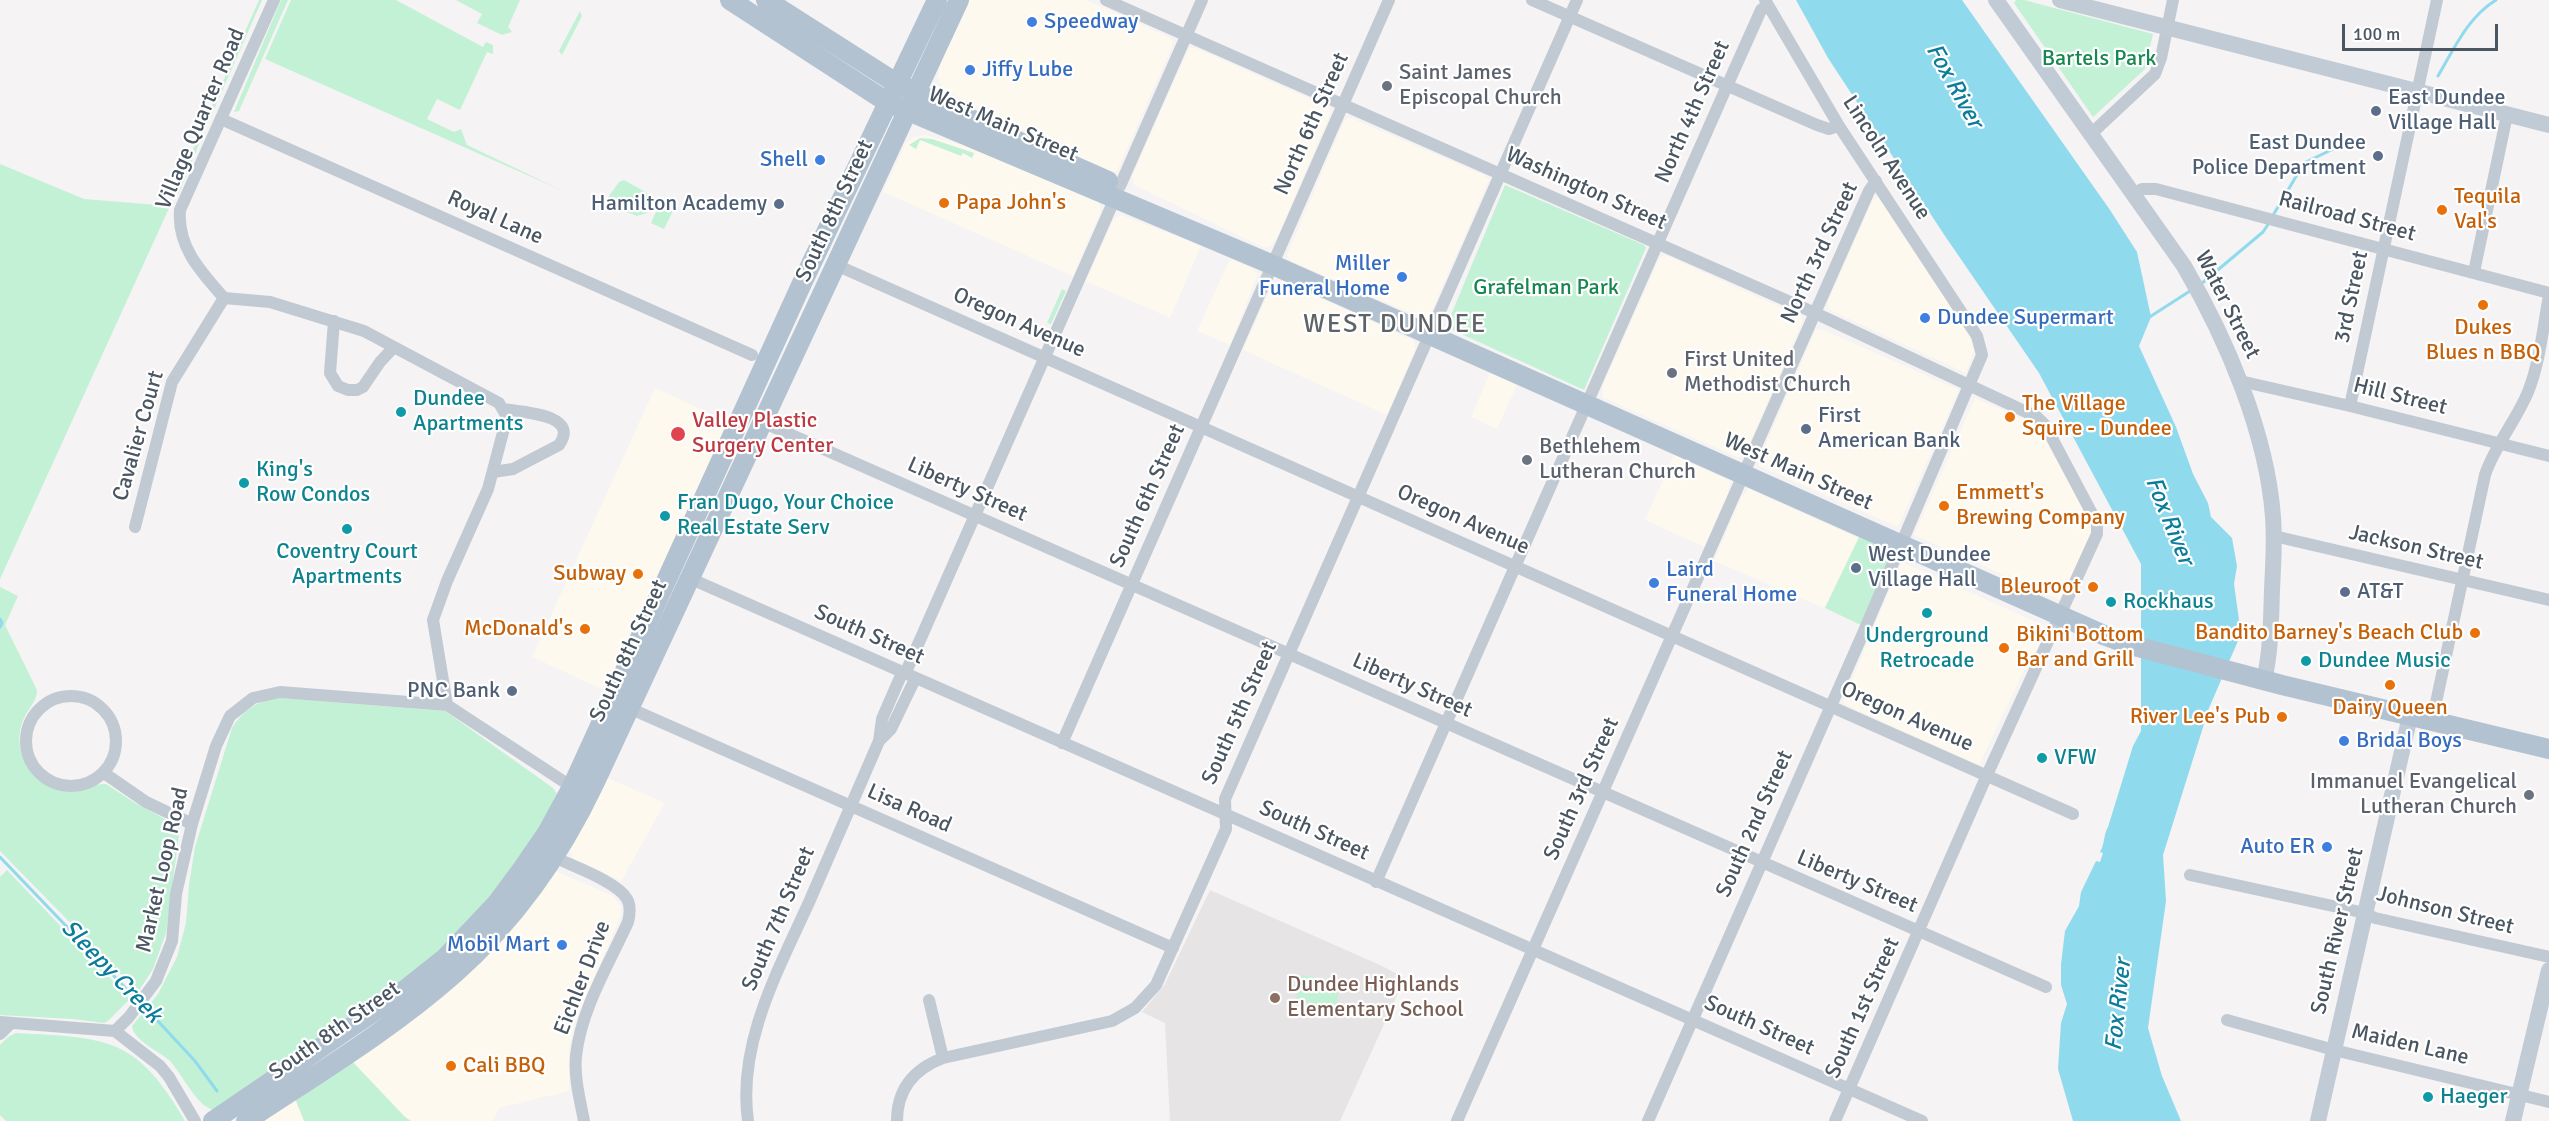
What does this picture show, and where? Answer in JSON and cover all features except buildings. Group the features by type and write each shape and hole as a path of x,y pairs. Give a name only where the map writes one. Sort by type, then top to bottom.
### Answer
{"main road":[{"name":"West Main Street","path":"730,0 887,102 1117,192"},
{"name":"West Main Street","path":"766,0 896,83 1117,192 1430,335 2127,644 2264,681 2549,749"},
{"name":"South 8th Street","path":"213,1121 401,993 445,958 496,903 524,868 572,787 887,102 937,0"},
{"name":"South 8th Street","path":"246,1121 393,1022 457,972 518,908 554,857 586,800 959,0"}],"street":[{"name":"Village Quarter Road","path":"224,298 192,261 179,227 180,210 274,0"},
{"name":"Washington Street","path":"1106,0 1815,313 2039,418 2045,425"},
{"name":"South 7th Street","path":"748,1121 747,1078 752,1041 767,996 879,741 891,729 907,675 1202,0"},
{"name":"North 6th Street","path":"1274,265 1389,0"},
{"path":"1532,0 1821,127 1830,129 1839,126"},
{"name":"South 5th Street","path":"897,1121 899,1101 908,1081 923,1068 944,1058 1091,1027 1118,1019 1136,1008 1151,992 1226,829 1225,799 1577,0"},
{"name":"Water Street","path":"1996,0 2135,194 2191,278 2202,296 2240,381 2264,461 2273,515 2271,644 2264,681"},
{"path":"2060,0 2549,125"},
{"path":"2092,133 2153,77 2160,62 2173,0"},
{"name":"3rd Street","path":"2350,406 2437,0"},
{"name":"North 4th Street","path":"1376,882 1727,86 1761,10 1767,3"},
{"name":"Lincoln Avenue","path":"1767,3 1839,126 1977,336"},
{"path":"2474,272 2507,115"},
{"name":"Royal Lane","path":"221,119 752,355"},
{"name":"North 3rd Street","path":"1744,474 1869,191 1876,181"},
{"name":"Railroad Street","path":"2135,194 2142,189 2151,188 2474,272 2549,294"},
{"name":"Oregon Avenue","path":"836,265 2073,814"},
{"name":"South 6th Street","path":"1062,743 1274,265"},
{"path":"2432,721 2482,485 2488,464 2530,386 2549,294"},
{"path":"224,298 270,302 364,331 491,397 503,409 506,415 505,429 488,489 447,581 433,620 447,705 572,787"},
{"name":"Cavalier Court","path":"135,526 172,382 224,298"},
{"path":"334,321 330,373 338,386 348,390 363,387 380,362 394,347"},
{"name":"South 2nd Street","path":"1648,1121 1971,385 1982,355 1977,336"},
{"name":"Hill Street","path":"2240,381 2549,456"},
{"path":"493,472 513,469 559,445 563,439 564,431 560,422 551,418 503,409"},
{"name":"Liberty Street","path":"762,422 1761,864 2046,987"},
{"name":"South 1st Street","path":"1836,1121 2098,527 2045,425"},
{"name":"South 3rd Street","path":"1457,1121 1744,474"},
{"name":"Jackson Street","path":"2274,536 2549,600"},
{"name":"South Street","path":"689,578 1922,1121"},
{"name":"Market Loop Road","path":"115,1031 129,1017 156,981 172,941 176,894 192,824 216,746 230,716 253,698 280,692 447,705"},
{"path":"65,696 78,696 102,708 109,717 116,737 116,750 104,773 87,783 68,786 43,777 34,767 26,742 30,723 41,707 65,696"},
{"name":"Lisa Road","path":"629,708 1173,948"},
{"name":"South River Street","path":"2318,1121 2410,716"},
{"path":"104,773 146,802 192,824"},
{"name":"Eichler Drive","path":"554,857 617,888 627,898 630,910 628,922 588,1011 580,1037 576,1056 577,1079 584,1121"},
{"name":"Johnson Street","path":"2190,875 2365,913 2375,918 2549,957"},
{"path":"2513,1121 2549,970"},
{"path":"929,999 944,1058"},
{"name":"Maiden Lane","path":"2226,1020 2334,1050 2520,1093 2549,1102"},
{"path":"0,1034 6,1023 115,1031 160,1066 195,1121"}],"shaded area":[{"path":"968,0 1086,0 1169,37 1173,41 1117,171 1106,174 942,88 938,77 940,64"},
{"path":"1189,48 1196,48 1330,108 1330,115 1277,238 1269,247 1263,247 1134,185 1132,176"},
{"path":"1349,117 1484,175 1489,180 1430,315 1424,319 1291,261 1287,255 1344,121"},
{"path":"925,135 979,149 1099,203 1101,211 1073,276 883,192 906,143 914,137"},
{"path":"1878,197 1970,337 1974,351 1966,373 1828,309 1828,301 1873,200"},
{"path":"1121,215 1201,246 1170,318 1086,281 1113,220"},
{"path":"1665,255 1802,317 1802,323 1747,449 1739,458 1602,397 1603,385 1659,259"},
{"path":"1230,259 1252,268 1258,274 1230,345 1197,331"},
{"path":"1279,281 1284,281 1414,341 1415,350 1387,415 1243,350 1271,287"},
{"path":"1821,329 1959,390 1898,527 1759,466 1759,460 1812,338 1816,330"},
{"path":"1490,373 1517,385 1497,429 1471,417"},
{"path":"655,388 731,423 608,692 532,657"},
{"path":"1975,398 2041,427 2095,528 2062,601 1914,535"},
{"path":"1674,455 1730,481 1728,493 1704,547 1645,520"},
{"path":"1749,489 1858,538 1824,608 1714,561 1741,498"},
{"path":"1904,563 2043,625 2042,638 2028,668 2024,670 1979,765 1846,705 1843,701 1900,565"},
{"path":"605,777 665,803 621,881 574,859 569,850"},
{"path":"556,871 613,896 621,907 620,918 574,1025 569,1051 569,1091 499,1108 493,1121 412,1121 405,1117 350,1059"},
{"name":"Dundee Highlands Elementary School","path":"1210,890 1405,978 1340,1121 1170,1121 1165,1023 1142,1012 1165,984"},
{"path":"294,1096 304,1121 258,1121"}],"green space":[{"path":"259,0 262,0 208,123 205,122"},
{"path":"281,0 288,0 239,111 234,112"},
{"path":"291,0 396,0 483,47 486,42 493,45 493,54 487,52 460,110 437,99 427,119 454,132 461,129 467,145 561,190 265,59"},
{"path":"456,0 520,0 508,27 512,32 502,35 477,23 482,14"},
{"name":"Bartels Park","path":"2016,0 2024,0 2153,34 2145,69 2093,117 2014,3"},
{"path":"580,11 582,16 562,55 559,51"},
{"path":"204,124 207,125 179,193 173,195"},
{"path":"920,138 932,139 974,153 972,158 963,153 961,156 920,140 916,149 909,145"},
{"path":"0,164 84,199 170,206 0,579"},
{"path":"624,180 647,193 650,205 647,213 637,216 604,203 619,182"},
{"name":"Grafelman Park","path":"1505,185 1644,245 1646,248 1584,390 1446,327"},
{"path":"661,201 675,207 664,229 651,223"},
{"path":"1062,289 1066,291 1051,324 1047,323"},
{"path":"1863,529 1900,545 1865,627 1825,608"},
{"path":"0,587 18,596 5,625 37,690 35,699 22,723 20,735 23,759 29,769 37,778 58,790 75,792 106,784 135,803 180,827 166,933 153,969 138,992 0,851"},
{"path":"282,698 445,711 553,788 557,794 532,843 470,922 420,969 214,1110 202,1103 170,1061 142,1041 132,1026 158,994 177,957 186,923 195,847 232,728 253,706 267,700"},
{"path":"7,870 130,999 108,1021 104,1023 0,1015 0,877"},
{"path":"1301,975 1341,982 1334,1016 1310,1011 1306,1003 1296,1000"},
{"path":"16,1033 74,1037 116,1047 134,1057 151,1072 185,1121 6,1121 0,1115 0,1045"},
{"path":"350,1059 411,1121 304,1121 294,1096"}],"water":[{"name":"Fox River","path":"1796,0 1962,0 2137,252 2151,317 2139,346 2176,427 2193,474 2208,503 2211,517 2232,538 2237,566 2234,584 2241,634 2209,708 2163,855 2166,901 2148,1028 2162,1076 2181,1121 2073,1121 2058,1069 2061,1023 2067,1004 2061,985 2065,931 2079,906 2081,892 2096,861 2100,862 2105,834 2133,746 2141,731 2141,564 2039,373 1945,236 1828,58"}],"waterway":[{"path":"2438,76 2470,24 2477,15 2496,0"},
{"path":"2272,217 2304,163 2354,139"},
{"path":"2201,284 2263,232 2269,223"},
{"path":"2148,318 2190,291"},
{"name":"Sleepy Creek","path":"0,619 2,623 0,627"},
{"name":"Sleepy Creek","path":"0,857 138,1001"},
{"name":"Sleepy Creek","path":"143,1005 195,1061 217,1091"}],"place":[{"name":"Speedway","path":"1032,22"},
{"name":"Jiffy Lube","path":"970,70"},
{"name":"Saint James Episcopal Church","path":"1387,86"},
{"name":"East Dundee Village Hall","path":"2376,111"},
{"name":"East Dundee Police Department","path":"2378,156"},
{"name":"Shell","path":"820,160"},
{"name":"Papa John's","path":"944,203"},
{"name":"Hamilton Academy","path":"779,204"},
{"name":"Tequila Val's","path":"2442,210"},
{"name":"Miller Funeral Home","path":"1402,277"},
{"name":"Dukes Blues n BBQ","path":"2483,305"},
{"name":"Dundee Supermart","path":"1925,318"},
{"name":"First United Methodist Church","path":"1672,373"},
{"name":"Dundee Apartments","path":"401,412"},
{"name":"The Village Squire - Dundee","path":"2010,417"},
{"name":"First American Bank","path":"1806,429"},
{"name":"Valley Plastic Surgery Center","path":"678,434"},
{"name":"Bethlehem Lutheran Church","path":"1527,460"},
{"name":"King's Row Condos","path":"244,483"},
{"name":"Emmett's Brewing Company","path":"1944,506"},
{"name":"Fran Dugo, Your Choice Real Estate Serv","path":"665,516"},
{"name":"Coventry Court Apartments","path":"347,529"},
{"name":"West Dundee Village Hall","path":"1856,568"},
{"name":"Subway","path":"638,574"},
{"name":"Laird Funeral Home","path":"1654,583"},
{"name":"Bleuroot","path":"2093,587"},
{"name":"AT&T","path":"2345,592"},
{"name":"Rockhaus","path":"2111,602"},
{"name":"Underground Retrocade","path":"1927,613"},
{"name":"McDonald's","path":"585,629"},
{"name":"Bandito Barney's Beach Club","path":"2475,633"},
{"name":"Bikini Bottom Bar and Grill","path":"2004,648"},
{"name":"Dundee Music","path":"2306,661"},
{"name":"Dairy Queen","path":"2390,685"},
{"name":"PNC Bank","path":"512,691"},
{"name":"River Lee's Pub","path":"2282,717"},
{"name":"Bridal Boys","path":"2344,741"},
{"name":"VFW","path":"2042,758"},
{"name":"Immanuel Evangelical Lutheran Church","path":"2529,795"},
{"name":"Auto ER","path":"2327,847"},
{"name":"Mobil Mart","path":"562,945"},
{"name":"Dundee Highlands Elementary School","path":"1275,998"},
{"name":"Cali BBQ","path":"451,1066"},
{"name":"Haeger","path":"2428,1097"}],"district":[{"name":"WEST DUNDEE","path":"1395,325"}]}
